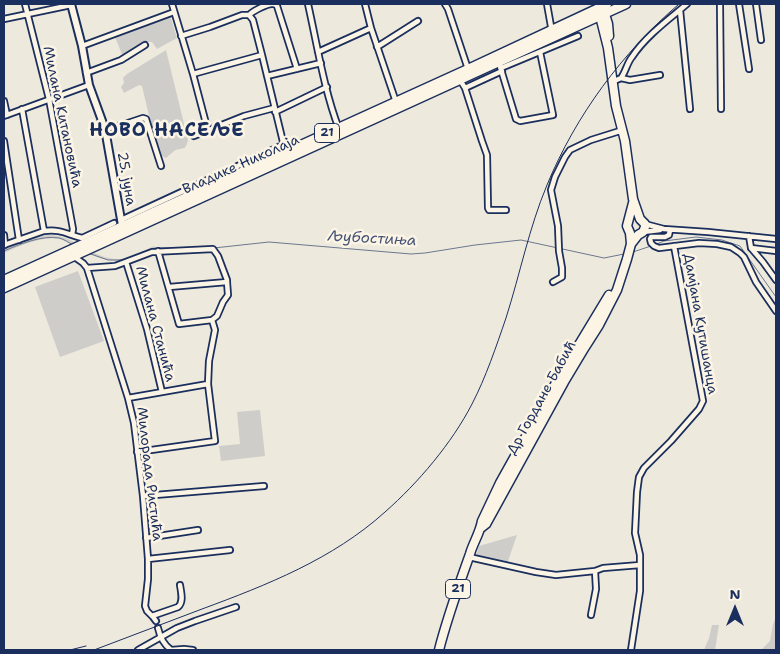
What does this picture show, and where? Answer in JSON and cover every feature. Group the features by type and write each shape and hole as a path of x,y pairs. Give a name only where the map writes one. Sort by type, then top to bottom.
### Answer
{"main road":[{"name":"Владике Николаја","path":"122,226 340,130 460,80 501,67 603,9 626,4"},
{"name":"Владике Николаја","path":"4,288 103,238 122,226 284,148 340,130 468,69 552,38 585,22 603,9"},
{"name":"21","path":"603,9 604,30 612,82 625,140 633,199 645,227 637,234 627,226 633,199"},
{"name":"21","path":"603,9 608,24 608,48"},
{"path":"585,22 597,25 604,30"},
{"path":"629,221 635,218 642,221"},
{"name":"Др Гордане Бабић","path":"439,650 469,557 481,528 486,524 564,382 599,325 617,290 631,245 637,234"},
{"name":"Владике Николаја","path":"4,280 73,252"}],"street":[{"name":"Милана Китановића","path":"25,4 49,99 73,229 72,235"},
{"path":"4,19 71,4"},
{"name":"25. јуна","path":"71,4 82,46 89,85 105,130 122,226"},
{"path":"172,4 208,131"},
{"path":"249,15 258,6 270,4 277,6 297,69"},
{"path":"308,4 318,52 340,130"},
{"path":"366,4 371,28 396,102"},
{"path":"445,4 468,69"},
{"path":"547,4 552,38"},
{"path":"621,78 633,55 654,32 687,4"},
{"path":"720,4 721,108"},
{"path":"739,4 749,69"},
{"path":"756,4 761,40"},
{"path":"680,10 690,109"},
{"path":"82,46 174,12"},
{"path":"181,36 242,15 249,15"},
{"path":"249,15 262,55 284,148"},
{"path":"377,47 418,20"},
{"path":"318,52 371,28"},
{"path":"465,88 501,67 540,52 552,38 578,36"},
{"path":"86,73 122,60 145,45"},
{"path":"501,67 516,119 520,121 553,115 540,52"},
{"path":"193,74 262,55"},
{"path":"267,76 321,63"},
{"path":"612,82 621,78 630,80 660,75"},
{"path":"460,80 465,88 488,160 488,208 489,210 506,210"},
{"path":"4,102 6,115 89,85"},
{"path":"194,136 244,116 275,110 327,87"},
{"path":"22,109 44,231"},
{"path":"105,130 143,118 146,119 162,166"},
{"path":"554,282 563,276 558,226 551,190 555,177 570,150 579,145 623,130"},
{"path":"4,142 18,240"},
{"path":"642,221 670,230 776,239"},
{"path":"4,235 4,245 44,231 56,230 84,238 114,223"},
{"path":"637,234 664,229"},
{"path":"670,230 669,235 665,237 651,237 651,243 659,248 710,243 731,247 737,251 744,258 756,282 776,311"},
{"path":"749,236 751,248 776,280"},
{"name":"Дамјана Кутишанца","path":"631,650 640,591 640,555 635,533 636,492 639,477 644,468 700,409 703,401 674,246"},
{"path":"751,248 776,251"},
{"path":"87,268 110,267 147,253 158,251 214,250 225,272 228,295 217,316 212,320 179,324 158,251"},
{"name":"Милорада Ристића","path":"73,252 87,268 128,398 134,423 148,559 145,606 156,621"},
{"name":"Милана Станића","path":"126,262 147,330 162,392"},
{"path":"168,287 227,282"},
{"path":"137,452 215,441 208,384 208,361 215,330 212,320"},
{"path":"128,398 208,384"},
{"path":"143,496 264,486"},
{"path":"146,538 198,530"},
{"path":"148,559 230,550"},
{"path":"469,557 546,574 595,571 603,568 640,565"},
{"path":"591,615 596,589 595,571"},
{"path":"152,616 178,608 181,605 180,585"},
{"path":"138,650 177,628 236,607"},
{"path":"158,628 160,638 171,650 184,648 193,650"}],"shaded area":[{"path":"170,15 177,38 157,49 152,42 147,42 123,57 115,37"},
{"path":"166,50 188,140 185,147 175,151 166,158 162,156 149,116 142,86 139,85 124,93 121,87 124,83 123,78 127,74"},
{"path":"47,235 66,239 111,259 129,257 154,246 156,249 128,259 113,261 96,257 63,240 54,238 31,242 4,253 4,249"},
{"path":"78,271 104,341 60,357 35,287"},
{"path":"260,410 265,456 221,461 219,446 240,444 237,412"},
{"path":"517,535 507,564 476,556 479,546"},
{"path":"776,617 776,650 761,650 770,641"},
{"path":"712,625 719,625 715,650 704,650 709,638"}],"waterway":[{"name":"Љубостиња","path":"4,251 24,243 52,237 65,240 73,245"},
{"name":"Љубостиња","path":"654,245 664,241 696,237 722,240 740,246 776,297"},
{"name":"Љубостиња","path":"214,248 269,242 411,254 521,240 604,258 624,254"},
{"name":"Љубостиња","path":"633,252 651,246"},
{"name":"Љубостиња","path":"88,253 108,260 123,260 155,248 193,248"}],"railway":[{"path":"94,650 251,590 321,557 365,529 397,501 422,475 455,433 482,383 506,318 541,201 572,134 586,110 620,64 638,43 679,4"},
{"path":"70,650 86,646"}],"district":[{"name":"НОВО НАСЕЉЕ","path":"167,131"}]}
